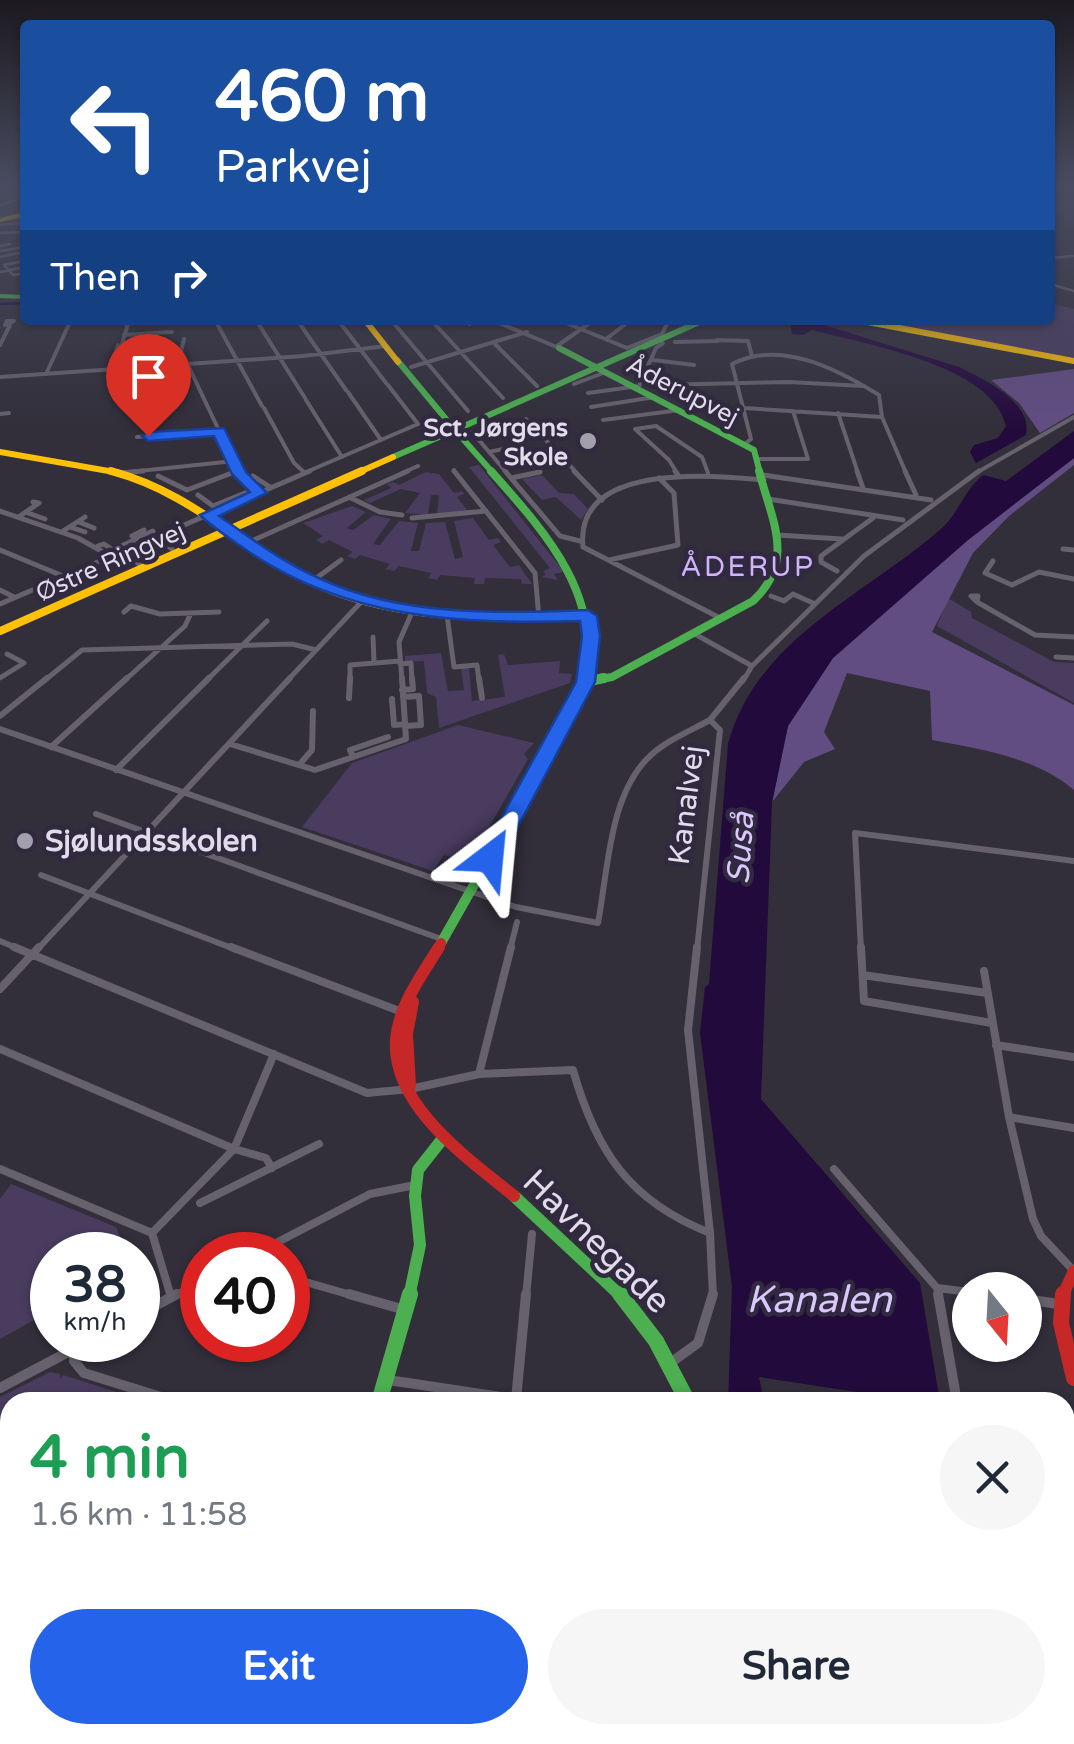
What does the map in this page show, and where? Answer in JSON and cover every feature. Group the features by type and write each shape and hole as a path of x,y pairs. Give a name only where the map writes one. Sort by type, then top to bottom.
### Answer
{"street":[{"path":"0,342 8,325"},
{"path":"113,370 128,325"},
{"path":"218,325 294,463 306,473"},
{"path":"259,325 342,458"},
{"path":"300,325 381,440"},
{"path":"198,496 214,506 260,493 270,484 306,473 418,424 342,325"},
{"path":"368,325 556,553 571,574 588,616 591,636 585,682 472,892 402,1012 396,1056 410,1089"},
{"path":"395,325 468,411"},
{"path":"437,325 503,398"},
{"name":"Åderupvej","path":"507,325 635,387 656,391 680,410 745,444 759,458 764,477 779,556 773,580 752,601 612,677 585,682"},
{"path":"575,325 627,348 662,334 666,325"},
{"path":"557,348 588,325"},
{"path":"606,338 624,325"},
{"name":"Østre Ringvej","path":"0,631 455,430 601,370 692,325"},
{"path":"884,325 1074,360"},
{"path":"48,374 68,326"},
{"path":"125,335 172,332"},
{"path":"411,367 527,332"},
{"path":"715,334 718,342"},
{"path":"675,342 744,338 752,356"},
{"path":"116,359 180,354 184,339"},
{"path":"494,343 537,386"},
{"path":"588,393 635,387 653,360 656,347 663,344"},
{"path":"0,377 279,358 386,346"},
{"path":"745,444 752,439 732,364 752,356 777,356 817,364 878,395 882,417 916,495"},
{"path":"653,360 694,365"},
{"path":"188,364 238,470 260,493"},
{"path":"574,384 601,370"},
{"path":"590,407 656,391 737,384 864,386"},
{"path":"744,408 882,417"},
{"path":"603,420 680,410"},
{"path":"759,458 808,459 793,411"},
{"path":"838,413 863,488"},
{"path":"0,414 9,414"},
{"name":"Kanalvej","path":"673,1361 698,1343 712,1301 710,1233 688,1030 720,730 710,720 732,698 752,666 864,556 984,467 1074,417"},
{"path":"526,419 602,500"},
{"path":"678,475 670,460 636,429 656,426 705,460 708,474"},
{"path":"137,437 219,431"},
{"path":"472,432 562,538 582,544 720,618"},
{"path":"489,452 517,446"},
{"path":"0,452 120,473 161,487 311,582 363,600 447,615 588,616"},
{"path":"120,473 225,462"},
{"path":"247,543 418,466"},
{"path":"158,476 187,490 238,470"},
{"path":"454,470 535,573 540,618"},
{"path":"511,478 540,472"},
{"path":"582,544 586,518 602,500 624,487 678,475 764,477 931,500"},
{"path":"253,476 270,484"},
{"path":"609,560 672,548 679,543 674,494 658,478"},
{"path":"96,547 104,544 113,550 136,538 207,515 245,492"},
{"path":"349,497 380,512 402,516"},
{"path":"768,499 903,520"},
{"path":"19,516 40,503 34,502"},
{"path":"0,511 62,532 111,556"},
{"path":"412,518 486,511"},
{"path":"26,512 45,518"},
{"path":"62,532 86,517"},
{"path":"837,571 820,559 873,518"},
{"path":"78,522 94,528"},
{"path":"69,527 85,532"},
{"path":"136,538 132,536 144,530"},
{"path":"155,534 172,549"},
{"path":"0,604 155,534"},
{"path":"776,535 844,540"},
{"path":"1063,548 1074,550"},
{"path":"0,550 64,576"},
{"path":"124,551 139,564"},
{"path":"311,582 341,560"},
{"path":"993,561 985,573 1008,584 1016,585 1039,572 1074,579"},
{"path":"0,590 15,598"},
{"path":"771,596 784,602 793,594 813,604"},
{"path":"0,990 363,600"},
{"path":"977,602 1034,636 1074,637"},
{"path":"124,612 131,606 160,614 218,612"},
{"path":"975,612 984,607"},
{"path":"230,744 314,770 406,739 401,634 413,610"},
{"path":"51,747 184,626 191,613"},
{"path":"447,615 454,667 477,665 482,698"},
{"path":"116,770 267,621"},
{"path":"692,633 752,666"},
{"path":"373,637 374,663"},
{"path":"0,716 76,652 292,644 316,650"},
{"path":"0,678 24,662 7,654"},
{"path":"1056,657 1074,658"},
{"path":"350,698 350,666 400,662"},
{"path":"392,699 394,725 421,724 419,696 402,694"},
{"path":"298,765 312,750 313,711"},
{"path":"0,730 472,892 554,917 598,923 624,804 636,775 658,749 710,720"},
{"path":"354,757 350,750 388,736"},
{"path":"96,814 445,940"},
{"path":"992,1024 864,1001 855,833 1074,862"},
{"path":"41,875 402,1012"},
{"path":"479,1074 518,922"},
{"path":"0,940 367,1093 410,1089 479,1074 573,1070 592,1130 607,1153 665,1209 694,1228 710,1233"},
{"path":"984,971 1009,1118 1033,1218 1041,1236 1074,1271 1060,1290 1058,1304 1074,1378"},
{"path":"862,974 988,993"},
{"path":"410,1089 408,1034 414,994"},
{"path":"996,1045 1074,1057"},
{"path":"0,1049 234,1150 266,1158 272,1168"},
{"path":"153,1232 234,1150 274,1054"},
{"name":"Havnegade","path":"410,1089 444,1137 630,1302 673,1361 684,1392"},
{"path":"1009,1118 1074,1128"},
{"path":"382,1392 420,1245 415,1185 423,1158 444,1137"},
{"path":"200,1203 320,1144"},
{"path":"0,1168 150,1232"},
{"path":"834,1169 937,1288 954,1392"},
{"path":"300,1232 370,1194 415,1185"},
{"path":"517,1392 532,1234"},
{"path":"160,1260 171,1297"},
{"path":"310,1283 406,1310"},
{"path":"937,1288 952,1290"},
{"path":"160,1303 180,1292"},
{"path":"1042,1302 1058,1304"},
{"path":"0,1388 49,1362"},
{"path":"75,1362 84,1373 145,1392"},
{"path":"386,1380 464,1392"}],"shaded area":[{"path":"1055,304 1074,309 1074,358 896,325 1055,325"},
{"path":"1074,369 1074,413 1040,433 1019,403 991,380"},
{"path":"1074,458 1074,465 1009,516 973,553 932,632 1074,705 1074,790 1025,762 932,740 930,691 847,673 824,732 835,749 804,762 772,802 788,726 833,658 968,540"},
{"path":"479,465 561,568 563,572 554,574 558,580 541,577 550,568 469,467"},
{"path":"426,472 439,474 454,493 462,491 464,494 457,497 468,511 437,515 439,495 431,495 428,515 405,513 420,493 401,489 370,503 364,500 391,488 387,484 399,485"},
{"path":"542,475 559,493 574,494 588,509 581,520 556,497 542,500 522,479"},
{"path":"352,506 366,512 347,528 353,530 374,515 391,519 373,544 380,545 399,521 418,523 411,551 419,551 426,523 445,522 455,559 463,557 454,521 473,518 489,540 498,538 501,542 493,545 510,567 519,565 532,584 522,584 521,579 485,578 484,584 474,584 475,578 440,575 437,580 428,578 431,573 399,566 394,571 385,569 390,564 360,555 355,559 347,556 353,552 329,540 322,544 316,540 323,536 303,523"},
{"path":"948,598 971,612 972,618 1054,662 1074,663 1074,703 937,626"},
{"path":"441,653 448,691 464,690 461,668 469,668 472,701 505,697 498,655 504,654 508,665 560,661 559,673 572,674 570,683 439,728 436,697 427,693 424,661 405,662 405,656"},
{"path":"458,725 534,743 524,754 528,759 469,862 444,855 433,871 302,827 352,763"},
{"path":"11,1184 116,1227 118,1232 30,1232 30,1322 0,1339 0,1199"},
{"path":"50,1372 60,1374 60,1379 63,1375 116,1392 10,1392"}],"water":[{"path":"790,325 824,325 959,367 993,385 1014,402 1026,423 1026,435 976,463 970,452 974,445 998,438 1006,426 996,405 978,387 924,360 893,350 812,330 803,335 792,334"},
{"name":"Kanalen","path":"1074,431 1074,458 968,540 833,658 788,726 772,803 761,1099 920,1283 938,1392 856,1392 759,1377 762,1392 728,1392 732,1287 700,1033 705,987 709,984 728,744 742,707 787,647 941,529 983,475 1006,481"}],"waterway":[{"path":"0,304 20,303"}],"traffic: fast":[{"path":"0,296 20,297"},
{"path":"397,360 455,430 693,325"},
{"path":"559,348 754,450 778,544 777,573 753,601 612,677 585,682"},
{"path":"393,457 455,430 556,551 572,578 589,632 586,670 575,707 441,943"},
{"path":"382,1392 416,1272 420,1245 415,1196 418,1170 444,1137"},
{"path":"514,1196 615,1288 656,1341 684,1392"}],"traffic: slow":[{"path":"369,325 398,362"},
{"path":"883,325 1074,361"},
{"path":"0,452 90,466 156,485 195,505 299,576 350,597 451,615 588,616"},
{"path":"0,631 393,457"}],"traffic: jam":[{"path":"441,943 403,1011 396,1040 399,1067 427,1117 514,1196"},
{"path":"410,1086 407,1034 413,1002"},
{"path":"1074,1271 1066,1284 1060,1310 1074,1378"}],"place":[{"name":"Sct. Jørgens Skole","path":"588,441"},
{"name":"Sjølundsskolen","path":"25,841"}],"district":[{"name":"ÅDERUP","path":"748,566"}],"route":[{"path":"148,436 219,431 239,474 260,493 207,515 270,560 319,585 363,600 432,614 502,618 588,616 590,656 575,707 490,858"}],"water label":[{"name":"Suså","path":"740,848"}]}
